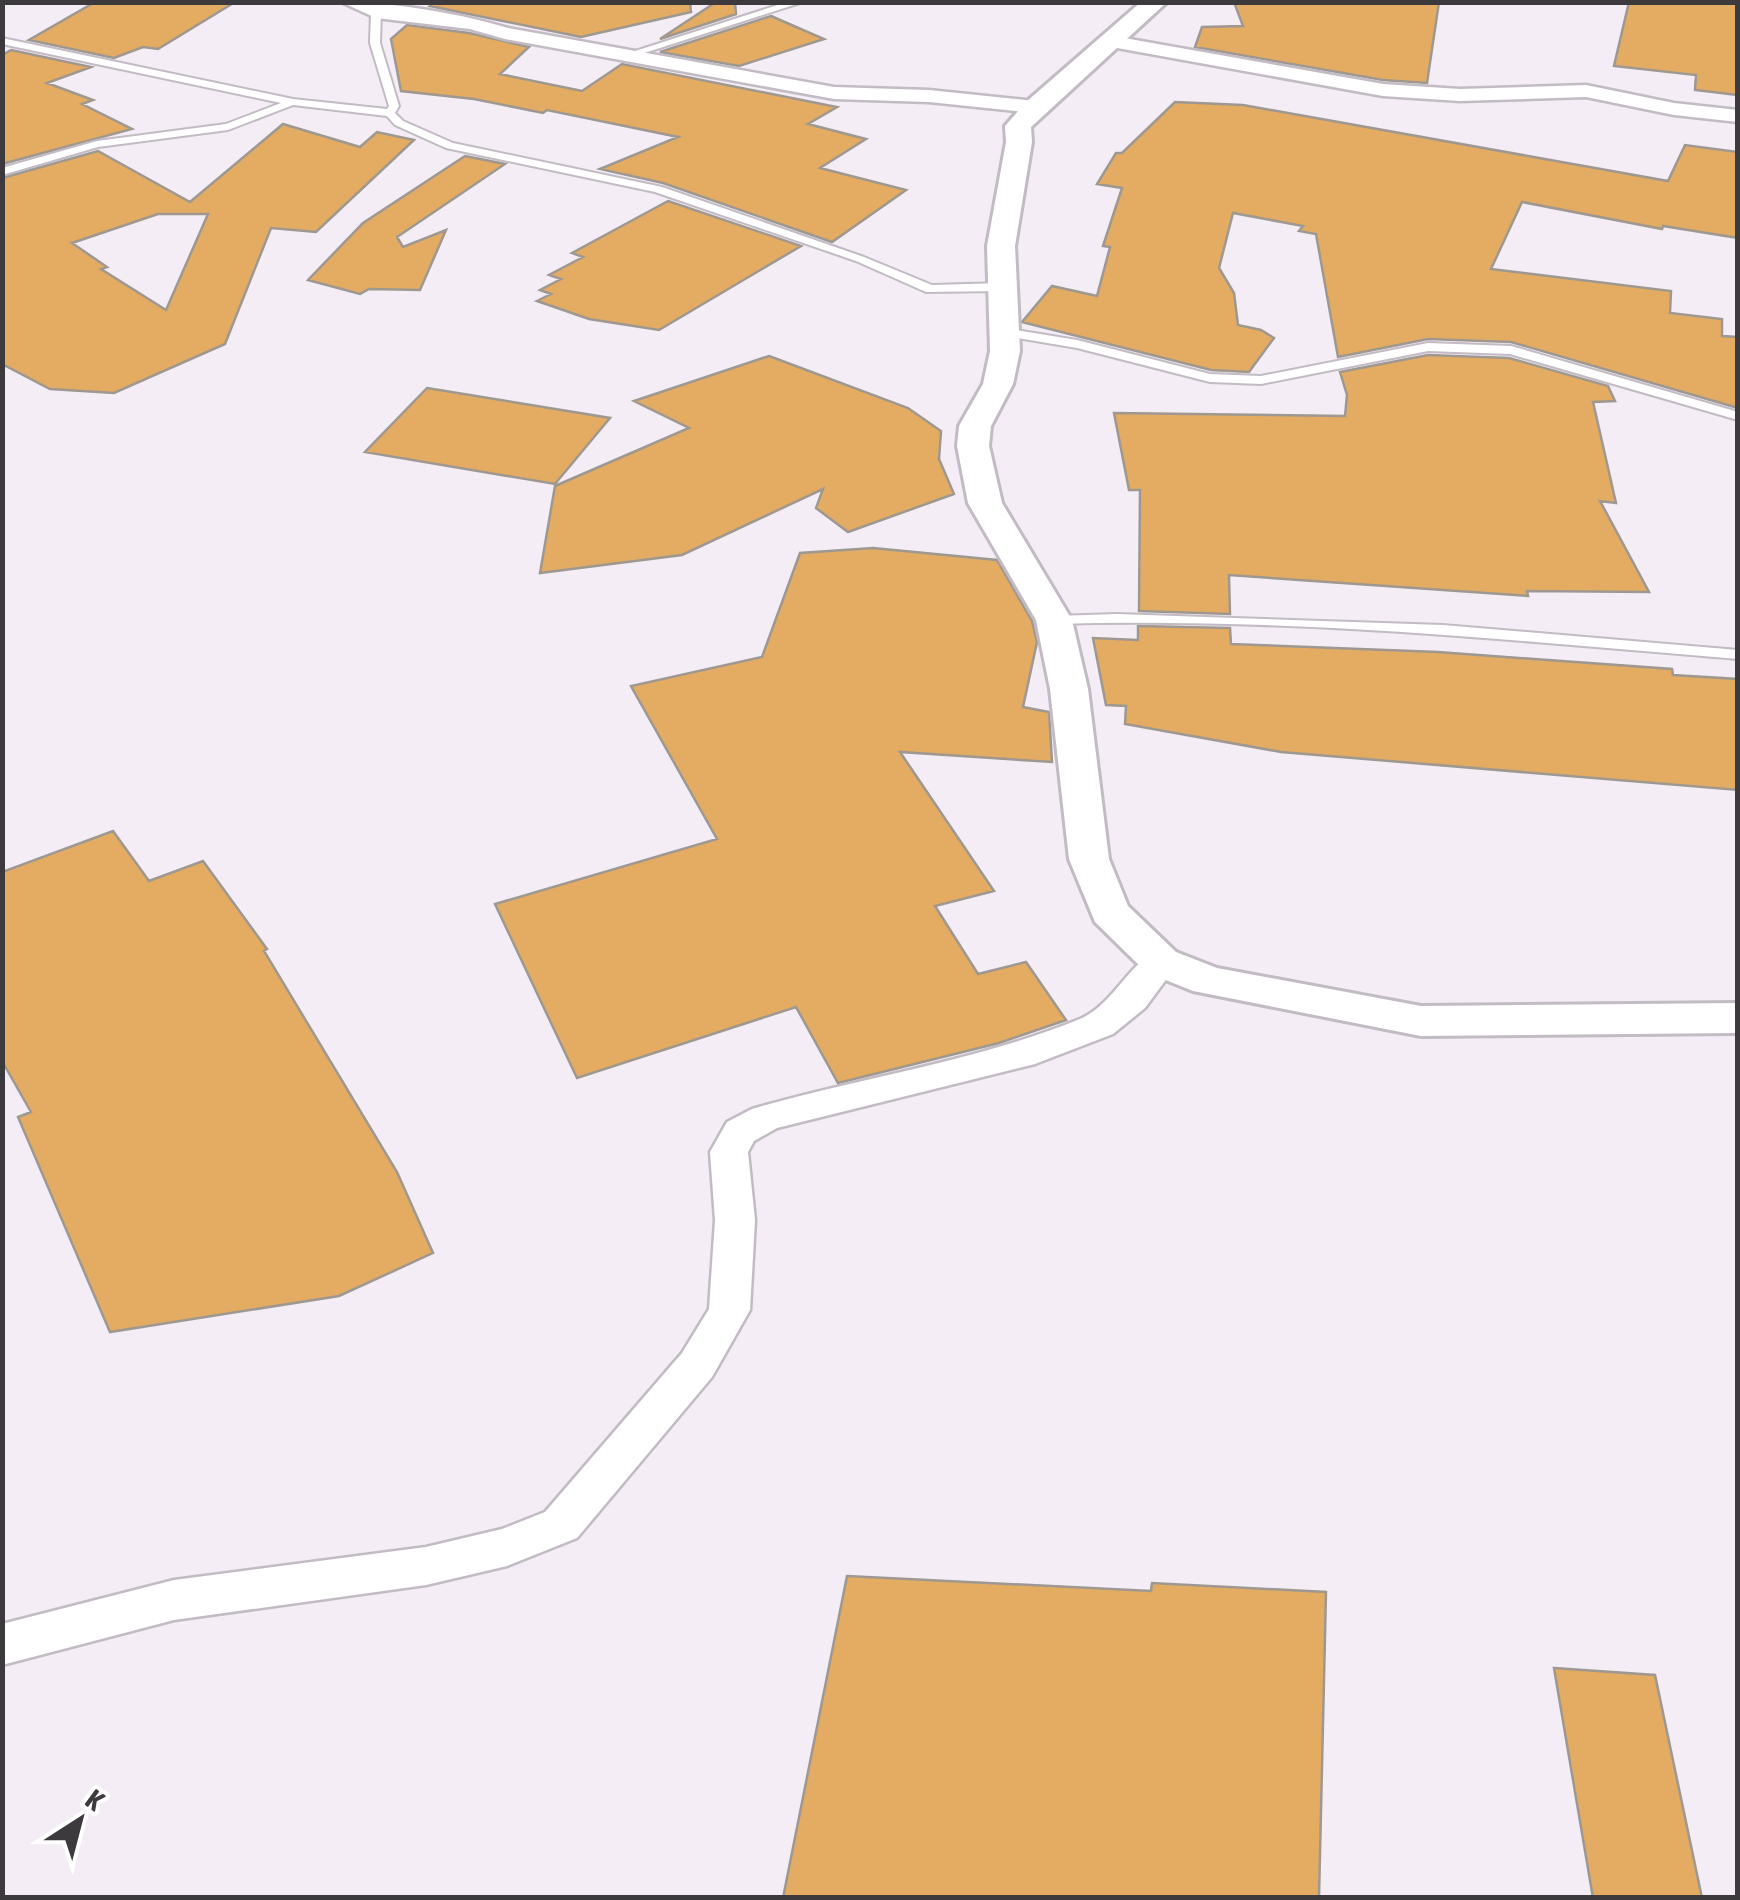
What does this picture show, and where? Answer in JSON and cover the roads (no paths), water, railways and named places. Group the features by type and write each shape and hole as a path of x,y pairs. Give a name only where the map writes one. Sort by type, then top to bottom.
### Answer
{"street":[{"path":"350,2 376,12 472,23 834,94 929,96 1035,106"},
{"path":"1156,2 1035,106 1018,126 1019,142 1000,246 1005,352 998,384 975,426 972,446 984,504 1029,572 1054,620 1068,689 1089,859 1110,912 1160,962 1208,980 1421,1021 1738,1018"},
{"path":"1113,42 1383,90 1460,95 1586,91 1674,109 1738,116"},
{"path":"2,1645 174,1600 426,1566 507,1547 561,1525 697,1365 729,1310 735,1220 729,1152 740,1132 765,1118 1035,1051 1084,1032 1100,1025 1132,999 1160,962"}],"lane":[{"path":"632,54 798,2"},
{"path":"376,12 376,43 394,106 390,113"},
{"path":"2,41 293,102 390,113 410,129 450,146 658,189 860,260 930,289 1003,286"},
{"path":"2,172 97,144 228,127 293,102"},
{"path":"1004,332 1077,344 1210,378 1261,380 1428,347 1511,350 1738,416"},
{"path":"1054,620 1117,618 1443,629 1738,655"}]}
